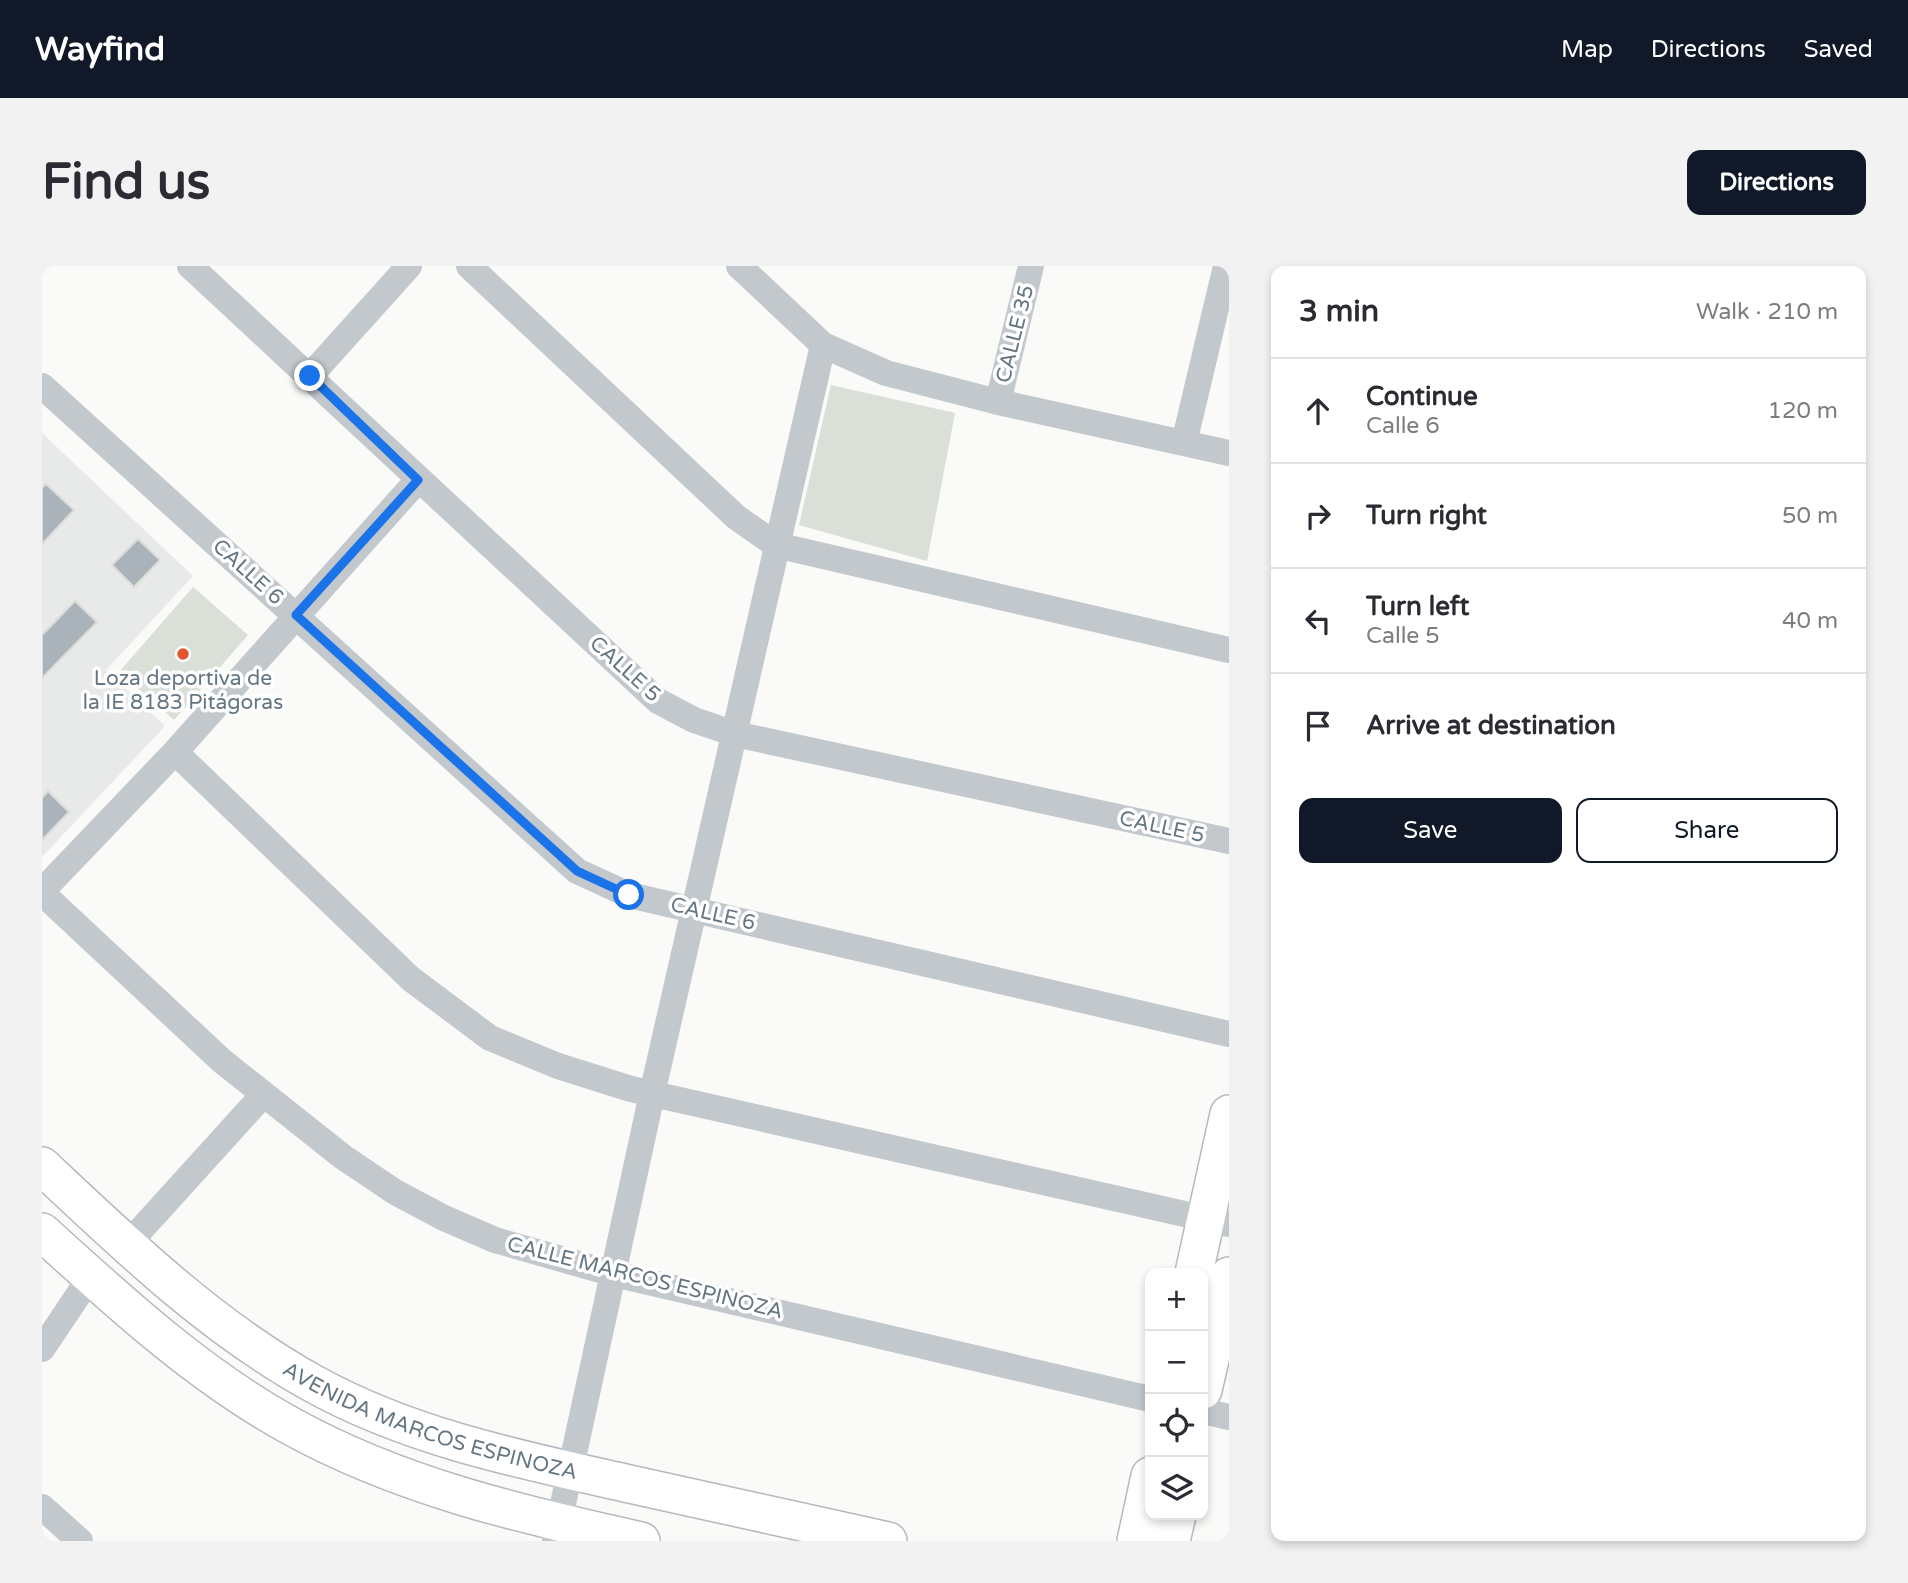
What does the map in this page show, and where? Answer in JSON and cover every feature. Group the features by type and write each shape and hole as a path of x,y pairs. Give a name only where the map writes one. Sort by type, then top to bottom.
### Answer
{"street":[{"name":"CALLE 5","path":"190,266 658,701 694,720 735,734 1229,841"},
{"path":"310,376 409,266"},
{"path":"469,266 736,517 776,545 1229,650"},
{"path":"740,266 823,345 886,373 998,402 1229,453"},
{"name":"CALLE 35","path":"998,402 1031,266"},
{"path":"1184,443 1226,266"},
{"path":"557,1532 652,1094 823,345"},
{"name":"CALLE 6","path":"42,386 577,871 629,895 1229,1034"},
{"path":"42,892 175,752 418,480"},
{"path":"175,752 411,979 489,1038 558,1066 652,1094 1217,1221"},
{"name":"CALLE MARCOS ESPINOZA","path":"42,892 222,1061 263,1095 342,1157 395,1192 444,1217 495,1240 614,1274 1145,1398"},
{"path":"127,1245 263,1095"},
{"path":"1196,1268 1217,1221 1229,1114"},
{"name":"AVENIDA MARCOS ESPINOZA","path":"42,1166 127,1245 219,1321 313,1383 411,1427 477,1448 569,1471 888,1541"},
{"path":"42,1232 195,1362 289,1425 422,1485 557,1532 641,1541"},
{"path":"42,1349 91,1276"},
{"path":"1208,1368 1229,1276"},
{"path":"1208,1411 1229,1416"},
{"path":"1136,1541 1145,1499"},
{"path":"42,1507 80,1541"},
{"path":"1171,1541 1176,1520"}],"shaded area":[{"path":"831,385 955,413 927,561 799,525"},
{"path":"42,433 193,576 106,670 165,726 42,857"},
{"name":"Loza deportiva de la IE 8183 Pitágoras","path":"193,587 248,635 174,720 119,672"}],"building":[{"path":"46,484 74,510 42,544 42,488"},
{"path":"138,539 160,560 134,587 112,565"},
{"path":"75,601 97,622 42,678 42,635"},
{"path":"48,791 69,812 42,840 42,798"}],"place":[{"name":"Loza deportiva de la IE 8183 Pitágoras","path":"183,654"}],"route":[{"path":"310,376 418,480 296,615 577,871 629,895"}]}
